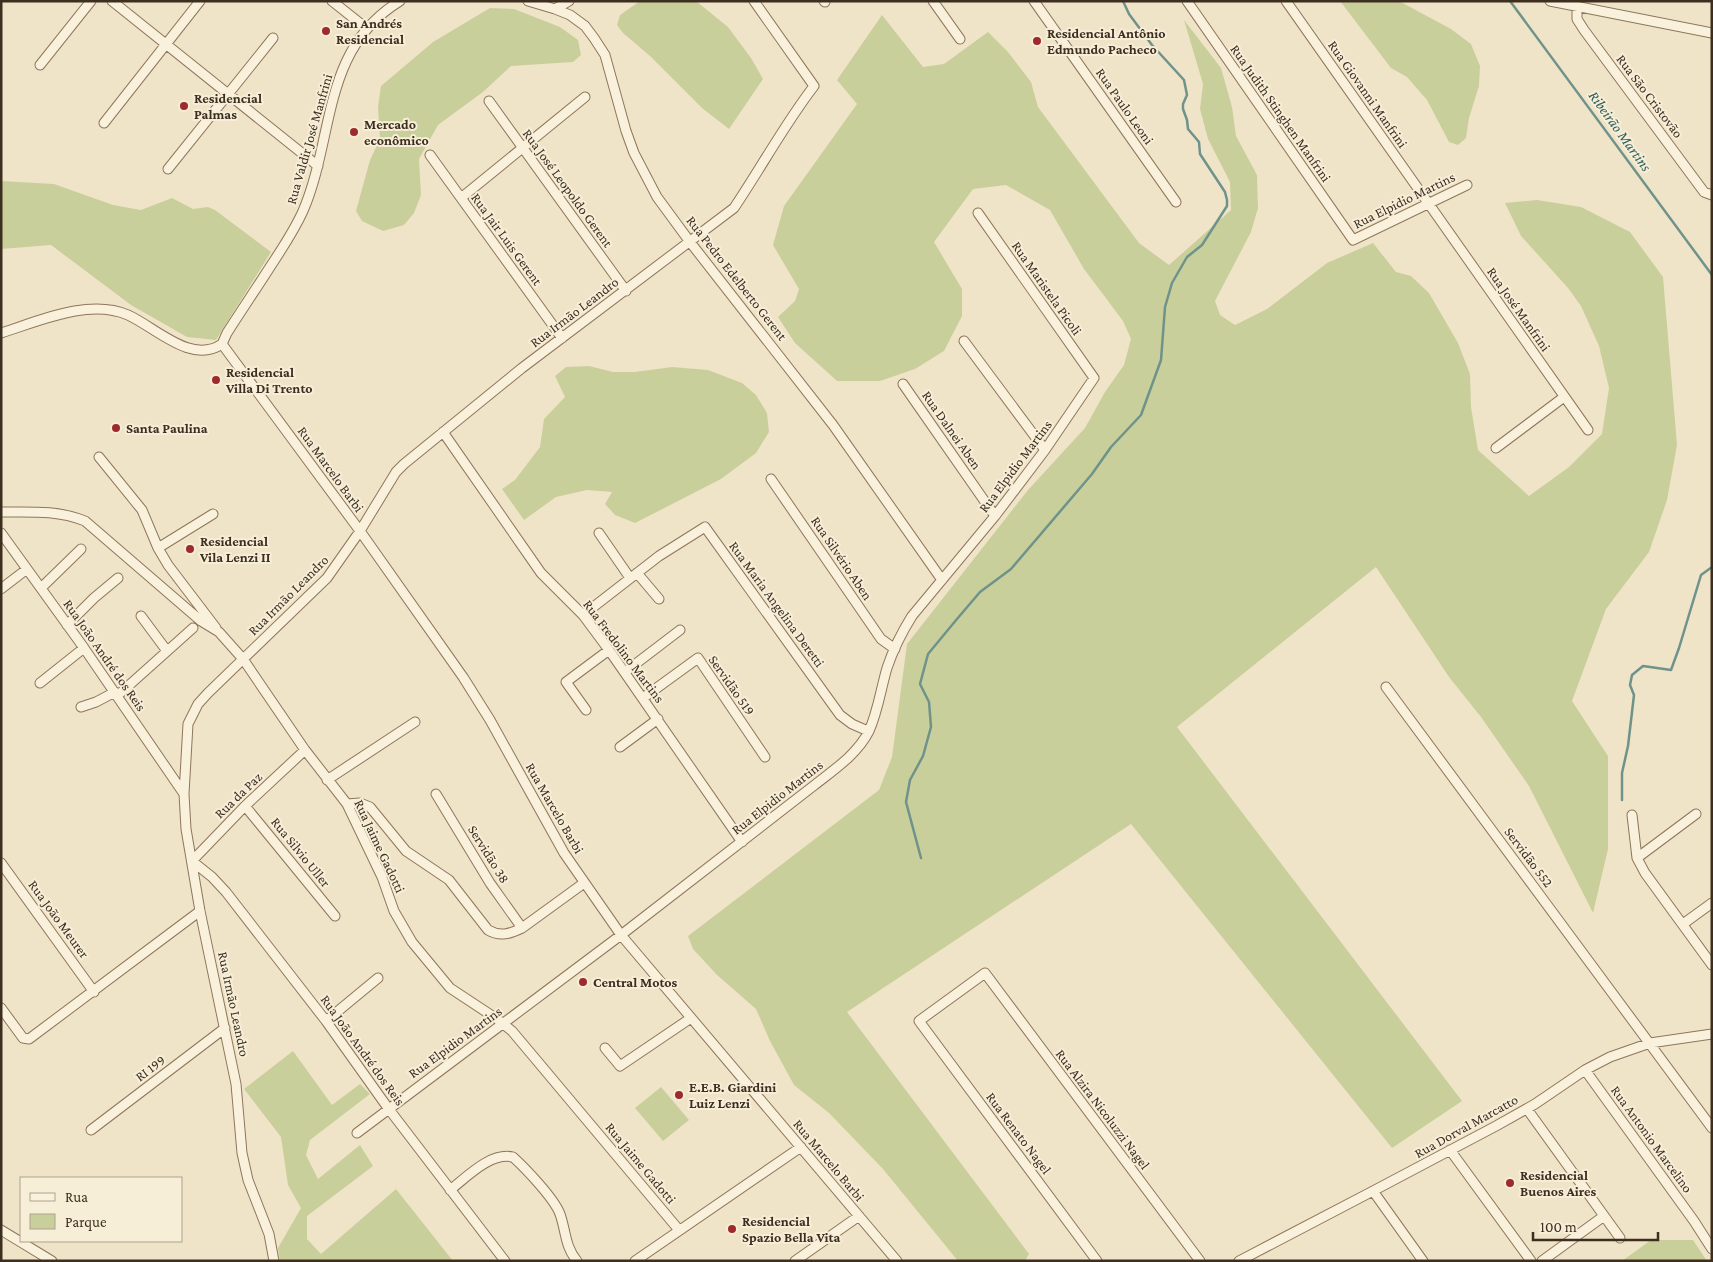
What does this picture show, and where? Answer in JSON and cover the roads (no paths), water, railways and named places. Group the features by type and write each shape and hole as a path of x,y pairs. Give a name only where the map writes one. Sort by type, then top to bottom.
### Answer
{"street":[{"path":"40,65 91,1"},
{"path":"112,1 318,166"},
{"path":"104,123 200,1"},
{"path":"332,1 366,28"},
{"name":"Rua Valdir José Manfrini","path":"222,344 227,333 290,236 311,191 334,94 354,44 366,28 400,1"},
{"name":"Rua Pedro Edelberto Gerent","path":"528,1 555,8 570,15 584,26 605,54 626,132 634,153 657,197 828,418 942,580"},
{"path":"555,8 569,1"},
{"name":"Rua Irmão Leandro","path":"274,1261 269,1234 248,1180 242,1153 236,1084 200,911 186,829 184,794 187,732 192,715 198,704 208,693 327,578 360,532 396,472 404,464 522,368 734,208 795,111 814,86 754,1"},
{"path":"933,1 960,39"},
{"name":"Rua Paulo Leoni","path":"1034,1 1176,202"},
{"name":"Rua Judith Stinghen Manfrini","path":"1187,1 1354,240"},
{"name":"Rua Giovanni Manfrini","path":"1286,1 1428,203"},
{"path":"1550,1 1712,33"},
{"name":"Rua São Cristovão","path":"1577,7 1577,19 1584,30 1704,192 1712,196"},
{"path":"168,169 273,38"},
{"path":"461,198 585,97"},
{"name":"Rua José Leopoldo Gerent","path":"489,101 626,291"},
{"name":"Rua Jair Luis Gerent","path":"430,155 562,338"},
{"name":"Rua Elpidio Martins","path":"1354,240 1467,185"},
{"name":"Rua José Manfrini","path":"1428,203 1588,430"},
{"name":"Rua Maristela Picoli","path":"978,213 1094,378"},
{"path":"1,333 84,309 105,309 128,315 166,338 186,347 212,349 222,344"},
{"path":"964,341 1046,450"},
{"name":"Rua Marcelo Barbi","path":"222,344 360,532 467,684 490,720 560,847 622,935 896,1261"},
{"name":"Rua Elpidio Martins","path":"357,1133 622,935 841,764 857,748 868,731 888,666 903,630 912,616 995,516 1046,450 1094,378"},
{"name":"Rua Dalnei Aben","path":"903,384 995,516"},
{"path":"1496,448 1564,397"},
{"name":"Rua Fredolino Martins","path":"443,432 542,573 583,615 609,650 742,842"},
{"path":"99,457 142,510 158,548 168,565 219,632"},
{"name":"Rua Silvério Aben","path":"770,479 881,640 895,649"},
{"name":"Rua Jaime Gadotti","path":"1,512 49,512 70,515 85,521 201,621 219,632 243,659 305,750 347,804 382,877 394,911 412,942 450,988 512,1031 679,1230"},
{"path":"158,548 213,514"},
{"name":"Rua Maria Angelina Deretti","path":"634,576 660,556 705,527 840,715 852,724 868,731"},
{"name":"Rua João André dos Reis","path":"1,533 84,648 184,794"},
{"path":"599,533 634,576 659,599"},
{"path":"41,588 82,549"},
{"path":"1,589 27,569"},
{"path":"583,615 634,576"},
{"path":"67,625 94,598 118,578"},
{"path":"142,616 167,651"},
{"path":"81,707 116,694 193,628"},
{"path":"625,672 680,630"},
{"path":"40,682 84,648"},
{"path":"586,710 566,682 609,650"},
{"name":"Servidão 519","path":"643,698 698,658 765,757"},
{"name":"Servidão 552","path":"1386,687 1712,1128"},
{"path":"620,747 658,719"},
{"path":"327,780 415,722"},
{"name":"Rua da Paz","path":"192,861 245,806 305,750"},
{"name":"Servidão 38","path":"436,794 490,883 522,928"},
{"path":"347,804 360,803 370,807 406,851 449,880 488,930 494,933 501,935 522,928 584,883"},
{"name":"Rua Silvio Uller","path":"245,806 335,916"},
{"path":"1637,858 1696,814"},
{"path":"1632,815 1637,858 1645,873 1712,965"},
{"name":"Rua João André dos Reis","path":"192,861 212,877 226,892 326,1021 388,1108 505,1261"},
{"name":"Rua João Meurer","path":"1,863 94,992"},
{"path":"1683,924 1712,903"},
{"path":"1,1008 23,1038 29,1039 36,1036 200,911"},
{"name":"Rua Alzira Nicoluzzi Nagel","path":"919,1021 985,973 1200,1261"},
{"path":"326,1021 378,978"},
{"path":"605,1048 620,1066 691,1018"},
{"name":"Rua Renato Nagel","path":"919,1021 1096,1261"},
{"name":"RI 199","path":"91,1130 225,1028"},
{"name":"Rua Dorval Marcatto","path":"1238,1261 1374,1192 1527,1108 1585,1070 1610,1057 1650,1043 1712,1034"},
{"name":"Rua Antonio Marcelino","path":"1585,1070 1694,1221 1712,1249"},
{"path":"1527,1108 1620,1238"},
{"path":"638,1260 801,1147"},
{"path":"1450,1150 1531,1261"},
{"path":"450,1190 493,1158 504,1155 513,1156 553,1202 560,1213 568,1248 577,1261"},
{"path":"1374,1192 1423,1261"},
{"path":"795,1261 859,1216"},
{"path":"1542,1261 1604,1216"},
{"path":"1,1230 20,1242"},
{"path":"21,1242 52,1261"}],"waterway":[{"path":"921,858 906,802 910,780 923,756 931,727 929,702 920,684 928,654 980,592 1011,569 1092,474 1111,447 1141,415 1161,360 1165,307 1172,283 1187,257 1202,245 1227,206 1225,192 1200,154 1199,142 1188,129 1183,109 1187,95 1184,80 1152,45 1129,14 1123,1"},
{"name":"Ribeirão Martins","path":"1510,1 1712,275"},
{"name":"Ribeirão Martins","path":"1622,800 1622,773 1628,746 1634,695 1630,685 1632,675 1643,666 1671,670 1701,575 1712,567"}],"place":[{"name":"San Andrés Residencial","path":"326,31"},
{"name":"Residencial Antônio Edmundo Pacheco","path":"1037,41"},
{"name":"Residencial Palmas","path":"184,106"},
{"name":"Mercado econômico","path":"354,132"},
{"name":"Residencial Villa Di Trento","path":"216,380"},
{"name":"Santa Paulina","path":"116,428"},
{"name":"Residencial Vila Lenzi II","path":"190,549"},
{"name":"Central Motos","path":"583,982"},
{"name":"E.E.B. Giardini Luiz Lenzi","path":"679,1095"},
{"name":"Residencial Buenos Aires","path":"1510,1183"},
{"name":"Residencial Spazio Bella Vita","path":"732,1229"}]}
